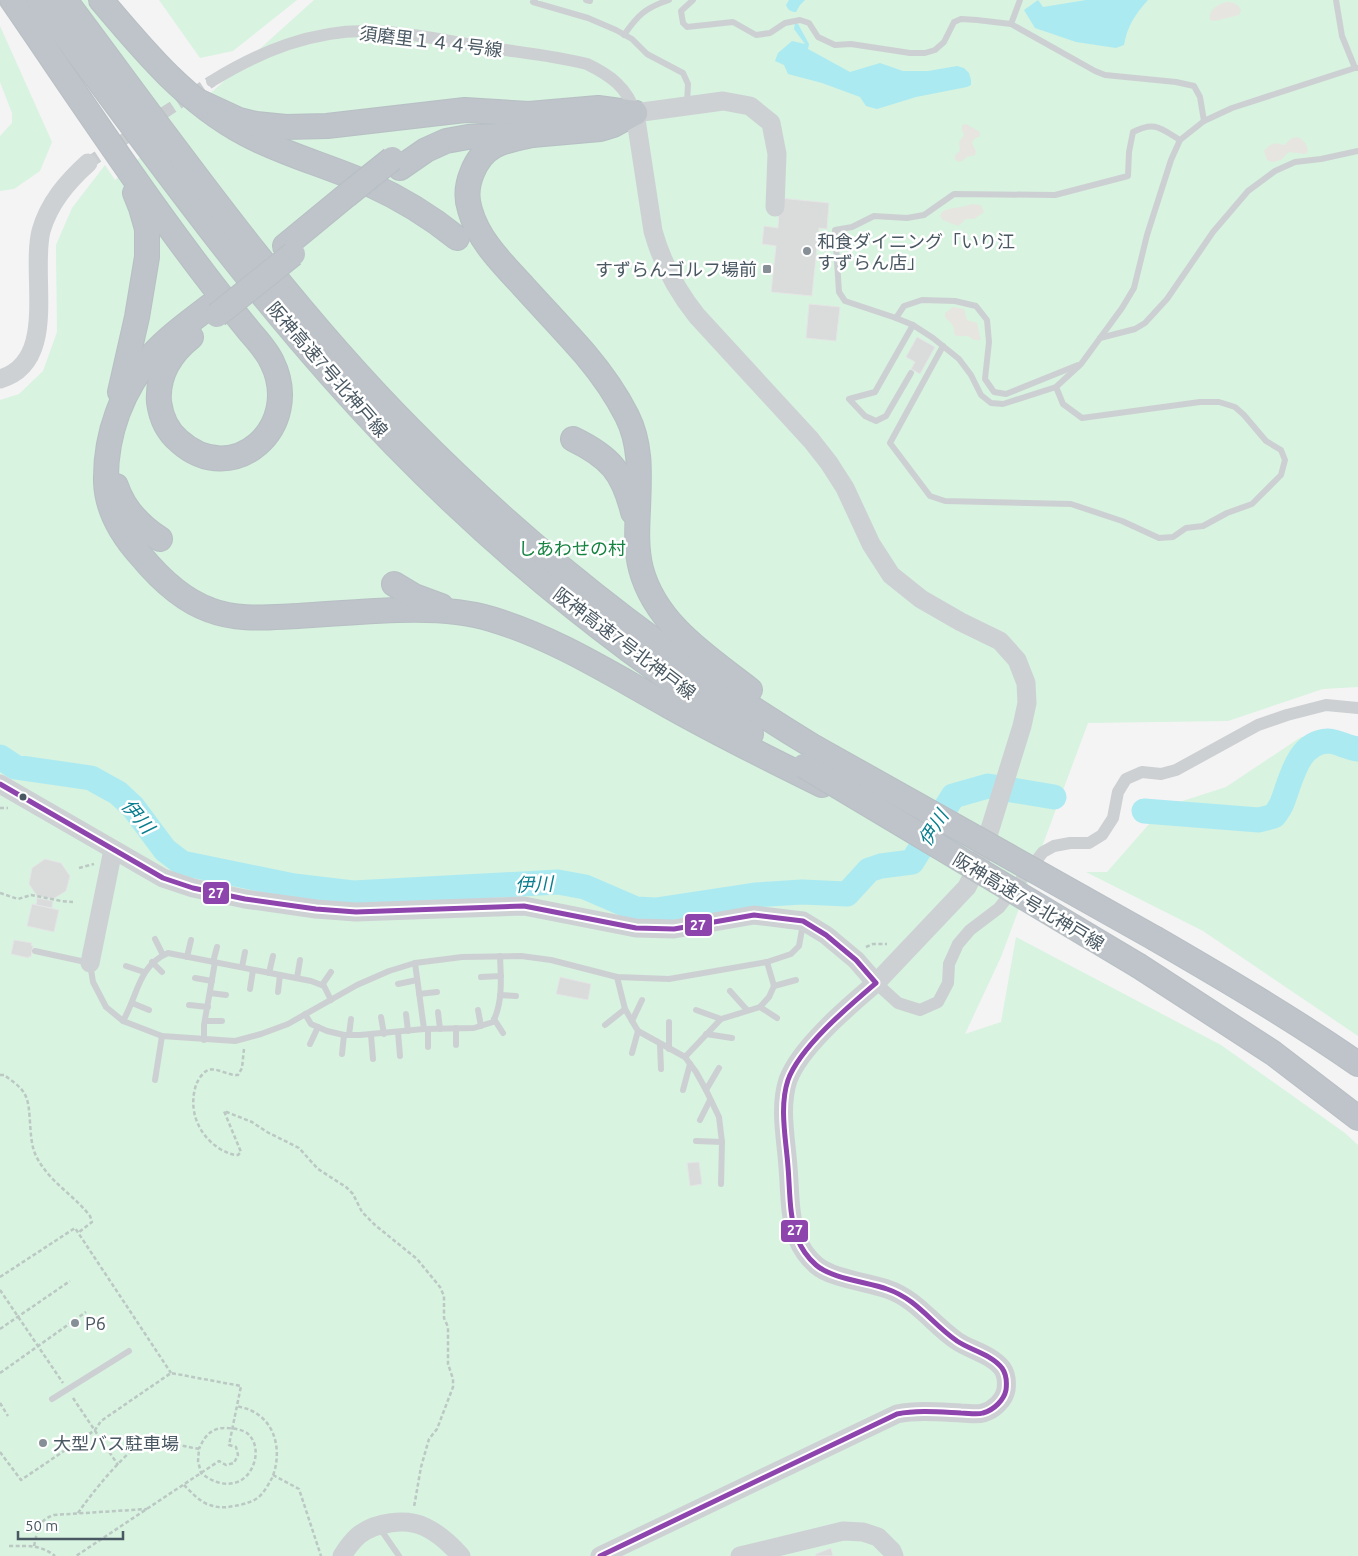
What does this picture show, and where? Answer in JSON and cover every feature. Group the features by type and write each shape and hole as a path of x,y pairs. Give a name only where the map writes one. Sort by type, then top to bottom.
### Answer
{"highway":[{"path":"12,0 189,256 272,361 279,382 280,394 280,405 273,427 268,436 251,450 228,457 210,457 195,453 174,438 162,418 159,394 163,372 176,351 214,310"},
{"name":"阪神高速7号北神戸線","path":"39,0 159,162 295,334 393,443 490,536 593,622 683,688 749,732 809,757 962,831 1156,939 1292,1020 1358,1064"},
{"name":"阪神高速7号北神戸線","path":"65,0 211,194 342,356 409,429 513,528 586,590 693,669 762,716 809,757 897,822 1139,966 1273,1052 1358,1118"},
{"path":"101,0 162,70 198,101 230,124 255,138 380,189 430,218 457,238"},
{"path":"70,84 136,197 144,218 148,239 146,266 111,434 107,465 106,490 112,512 131,546 176,591 200,606 226,615 252,618 412,611 460,612"},
{"path":"198,101 239,120 286,127 327,126 458,110 530,124 600,129 613,125 635,113"},
{"path":"530,124 495,145 480,157 470,177 468,188 470,209 479,232 488,245 586,356 615,394 623,408 633,431 639,461 637,531"},
{"path":"160,539 129,512 118,493 112,468 111,434 125,394 146,362 164,342 214,310 396,163 446,141 530,124"},
{"path":"573,439 602,456 618,472 628,493 637,531 641,569 651,594 665,617 685,639 777,711 809,757"},
{"path":"394,584 430,602 500,622 554,643 671,707 809,757"}],"street":[{"name":"須磨里１４４号線","path":"212,81 260,54 299,40 334,33 383,32 431,38 587,64 608,76 623,88 632,103 635,113"},
{"path":"600,1556 897,1414 912,1411 982,1414 997,1406 1005,1392 1007,1378 1001,1368 990,1359 956,1341 916,1304 887,1289 846,1279 818,1267 805,1253 797,1238 792,1212 784,1112 788,1080 802,1055 842,1012 876,983 967,888 982,858 995,818 1027,703 1026,683 1018,660 1000,642 921,599 891,575 870,544 845,488 829,463 811,440 697,316 684,299 658,250 653,231 635,113 723,102 750,106 772,123 778,154 775,207"},
{"path":"0,379 14,372 25,363 32,352 37,339 38,248 42,231 47,216 64,186 88,163"},
{"path":"0,784 106,856 192,888 245,899 316,909 356,912 524,906 636,928 674,929 754,915 803,921 833,941 856,960 876,983 898,1003 920,1010 938,1002 948,983 949,964 958,944 970,930 999,908 1043,852 1054,846 1070,843 1089,843 1102,835 1113,818 1118,792 1126,779 1142,772 1161,774 1176,770 1258,725 1287,715 1326,705 1358,708"},
{"path":"90,962 106,856"},
{"path":"342,1556 348,1546 360,1534 383,1524 409,1522 426,1527 455,1548 461,1556"},
{"path":"740,1556 843,1531 863,1532 878,1537 892,1551 894,1556"}],"lane":[{"path":"534,0 533,2 588,18 624,35 647,54 683,73 688,84 687,106"},
{"path":"624,35 636,18 653,5 669,0"},
{"path":"693,0 681,11 682,23 687,28 733,22 756,35 770,33 785,23 800,20 809,23 818,38 835,45 851,44 910,53 925,53 935,50 944,42 954,22 961,19 1011,24 1095,71 1194,86 1200,97 1204,122"},
{"path":"1011,24 1020,0"},
{"path":"1180,140 1159,127 1146,125 1133,132 1129,152 1128,176 1054,195 954,194 924,215 907,218 874,216 852,227 835,230 839,292 845,300 896,318 913,326 943,346 959,359 972,375 981,395 991,404 1002,404 1056,387 1081,364 1122,308 1134,288 1147,235 1171,160 1180,140 1204,122 1232,108 1357,68 1342,36 1336,0"},
{"path":"1100,338 1135,329 1145,323 1167,299 1213,232 1248,191 1275,171 1295,162 1321,159 1358,151"},
{"path":"896,318 904,306 922,300 955,301 976,306 987,320 989,342 985,379 994,392 1006,394 1081,364"},
{"path":"911,373 886,416 876,421 865,416 848,399 875,392 913,326"},
{"path":"943,346 890,443 930,496 945,501 1071,504 1122,521 1159,538 1173,537 1186,528 1203,526 1227,513 1252,504 1281,475 1285,460 1281,450 1266,442 1235,407 1219,402 1200,402 1082,418 1063,404 1056,387"},
{"path":"34,951 90,962 93,982 106,1007 123,1021 162,1036 234,1041 288,1024 357,985 389,971 415,963 462,957 522,956 551,960 618,977 669,979 767,962 791,954 798,946 803,921"},
{"path":"155,939 163,955"},
{"path":"187,957 191,940"},
{"path":"204,1040 205,1021 217,947"},
{"path":"242,968 245,952"},
{"path":"123,1021 144,972 155,959 168,953 297,978 322,985 331,1000"},
{"path":"269,973 273,956"},
{"path":"305,1014 311,1024 327,1031 346,1035 371,1035 481,1026 493,1022 499,1010 500,956"},
{"path":"297,978 300,960"},
{"path":"152,962 162,972"},
{"path":"685,1057 721,1019 760,1007 769,997 774,986 767,962"},
{"path":"415,963 428,1047"},
{"path":"126,966 144,972"},
{"path":"250,989 253,970"},
{"path":"322,985 331,972"},
{"path":"278,992 280,975"},
{"path":"481,977 501,976"},
{"path":"618,977 625,1009 638,1031 685,1057 706,1090 719,1117 722,1142 721,1184"},
{"path":"195,978 212,981"},
{"path":"398,984 418,980"},
{"path":"774,986 796,980"},
{"path":"730,991 747,1010"},
{"path":"419,994 437,992"},
{"path":"210,993 226,995"},
{"path":"500,995 516,996"},
{"path":"632,1021 642,1000"},
{"path":"132,1003 149,1010"},
{"path":"189,1005 208,1008"},
{"path":"760,1007 777,1018"},
{"path":"605,1025 625,1009"},
{"path":"478,1010 481,1026"},
{"path":"696,1010 721,1019"},
{"path":"438,1012 440,1029"},
{"path":"406,1014 408,1031"},
{"path":"381,1017 384,1034"},
{"path":"342,1054 351,1019"},
{"path":"494,1019 503,1033"},
{"path":"205,1021 222,1021"},
{"path":"669,1022 669,1049"},
{"path":"310,1044 318,1027"},
{"path":"456,1028 456,1045"},
{"path":"632,1053 638,1031"},
{"path":"398,1032 400,1056"},
{"path":"706,1034 732,1038"},
{"path":"371,1035 373,1059"},
{"path":"155,1080 162,1036"},
{"path":"660,1044 661,1069"},
{"path":"683,1090 690,1064"},
{"path":"706,1090 718,1068"},
{"path":"700,1120 710,1100"},
{"path":"696,1142 722,1142"},
{"path":"52,1399 130,1350"},
{"path":"378,1526 400,1556"}],"path":[{"path":"79,868 106,856"},
{"path":"0,893 18,899 31,895 74,902"},
{"path":"865,948 873,944 887,944"},
{"path":"245,1038 242,1068 238,1075 208,1070 198,1081 193,1104 195,1117 206,1138 232,1155 238,1155 241,1152 224,1111 252,1122 299,1148 318,1169 349,1190 362,1212 375,1225 417,1259 440,1287 444,1296 444,1318 449,1334 448,1364 453,1379 453,1387 437,1430 429,1439 421,1467 413,1511"},
{"path":"0,1075 4,1075 23,1091 28,1100 31,1142 36,1156 47,1174 90,1216 92,1222 78,1233"},
{"path":"0,1277 75,1228 171,1373"},
{"path":"0,1328 70,1281"},
{"path":"0,1290 118,1465"},
{"path":"0,1373 86,1312"},
{"path":"0,1452 21,1480 95,1430 101,1421 171,1373 241,1386 229,1445 236,1447 238,1454 234,1463 226,1465 219,1461 76,1556"},
{"path":"0,1403 8,1416"},
{"path":"184,1485 198,1499 208,1505 223,1509 257,1498 267,1487 276,1467 277,1453 274,1434 264,1418 251,1410 237,1406"},
{"path":"233,1428 247,1433 254,1444 255,1458 251,1472 234,1484 212,1480 201,1473 198,1461 199,1449 206,1435 213,1430 233,1428"},
{"path":"78,1513 90,1494 136,1447 148,1441 199,1449"},
{"path":"273,1475 299,1489 322,1556"},
{"path":"34,1546 39,1526 44,1519 54,1515 148,1509"},
{"path":"9,1546 34,1546 46,1549 55,1556"}],"green space":[{"name":"しあわせの村","path":"78,0 94,0 194,108 314,0 1358,0 1358,687 1323,689 1228,721 1088,723 1001,957 965,1034 1001,1022 1016,937 1221,1045 1345,1133 1358,1145 1358,1556 0,1556 0,400 19,394 43,371 57,332 56,245 72,208 105,165 115,180 175,126"},
{"path":"159,0 297,0 233,51 200,58"},
{"path":"0,26 52,142 40,171 14,189 0,191 0,136 12,123 12,113 0,82"},
{"path":"1301,737 1358,738 1358,1036 1203,931 1086,872 1107,872 1164,807 1226,787"}],"sand":[{"path":"1229,2 1236,4 1240,8 1239,15 1215,21 1210,20 1212,10 1215,7"},
{"path":"966,124 980,132 980,136 974,139 972,143 976,151 975,155 958,162 955,159 955,155 960,151 959,142 964,135 962,125"},
{"path":"1297,137 1303,140 1306,145 1308,150 1306,154 1289,152 1281,160 1272,162 1267,160 1264,151 1268,146 1275,143 1284,145 1292,138"},
{"path":"971,204 981,205 984,212 974,219 966,219 958,226 943,220 940,216 945,210"},
{"path":"953,307 964,309 967,320 977,323 981,340 974,340 968,336 957,336 954,334 953,326 945,317 945,313"}],"water":[{"path":"789,0 805,0 796,12 793,12 786,5"},
{"path":"1038,0 1043,7 1086,0 1148,0 1132,21 1124,45 1116,48 1076,42 1035,28 1024,10"},
{"path":"795,23 798,24 809,44 808,49 850,72 880,63 903,71 928,71 957,66 964,68 969,73 971,85 916,97 877,109 866,106 860,97 822,83 788,74 784,65 775,61 778,53 792,41 805,44 794,29"}],"building":[{"path":"780,198 829,203 827,229 819,228 812,296 771,292 776,246 762,244 764,226 778,228"},
{"path":"809,304 840,307 836,341 806,338"},
{"path":"917,337 935,347 920,374 911,369 915,362 906,357"},
{"path":"45,859 61,863 70,876 66,891 53,899 37,896 29,884 32,868"},
{"path":"37,898 53,901 52,908 36,905"},
{"path":"32,904 59,910 54,932 27,926"},
{"path":"14,940 32,943 31,957 11,954"},
{"path":"560,977 591,984 588,1000 556,994"},
{"path":"699,1162 702,1184 690,1186 687,1163"},
{"path":"831,1548 833,1556 815,1556 816,1554"}],"waterway":[{"name":"伊川","path":"1144,811 1259,820 1274,816 1281,805 1297,764 1309,748 1317,743 1328,741 1358,749"},
{"name":"伊川","path":"0,757 15,767 91,778 118,793 133,807 165,850 182,863 294,886 353,893 558,882 585,887 636,909 656,910 755,895 802,892 847,894 869,870 881,866 912,862 953,796 988,786 1054,797"}],"tunnel":[{"path":"88,163 212,81"}],"transit line":[{"name":"27","path":"0,784 163,878 193,888 245,899 316,909 356,912 524,906 636,928 674,929 754,915 803,921 826,935 856,960 876,983 839,1015 814,1041 794,1067 788,1080 785,1090 784,1123 794,1229 808,1256 823,1270 840,1277 898,1293 916,1305 957,1341 992,1359 1005,1373 1005,1394 995,1407 981,1414 937,1412 897,1414 600,1556"}],"place":[{"name":"和食ダイニング「いり江 すずらん店」","path":"807,251"},
{"name":"すずらんゴルフ場前","path":"767,269"},
{"name":"P6","path":"75,1323"},
{"name":"大型バス駐車場","path":"43,1443"}]}
